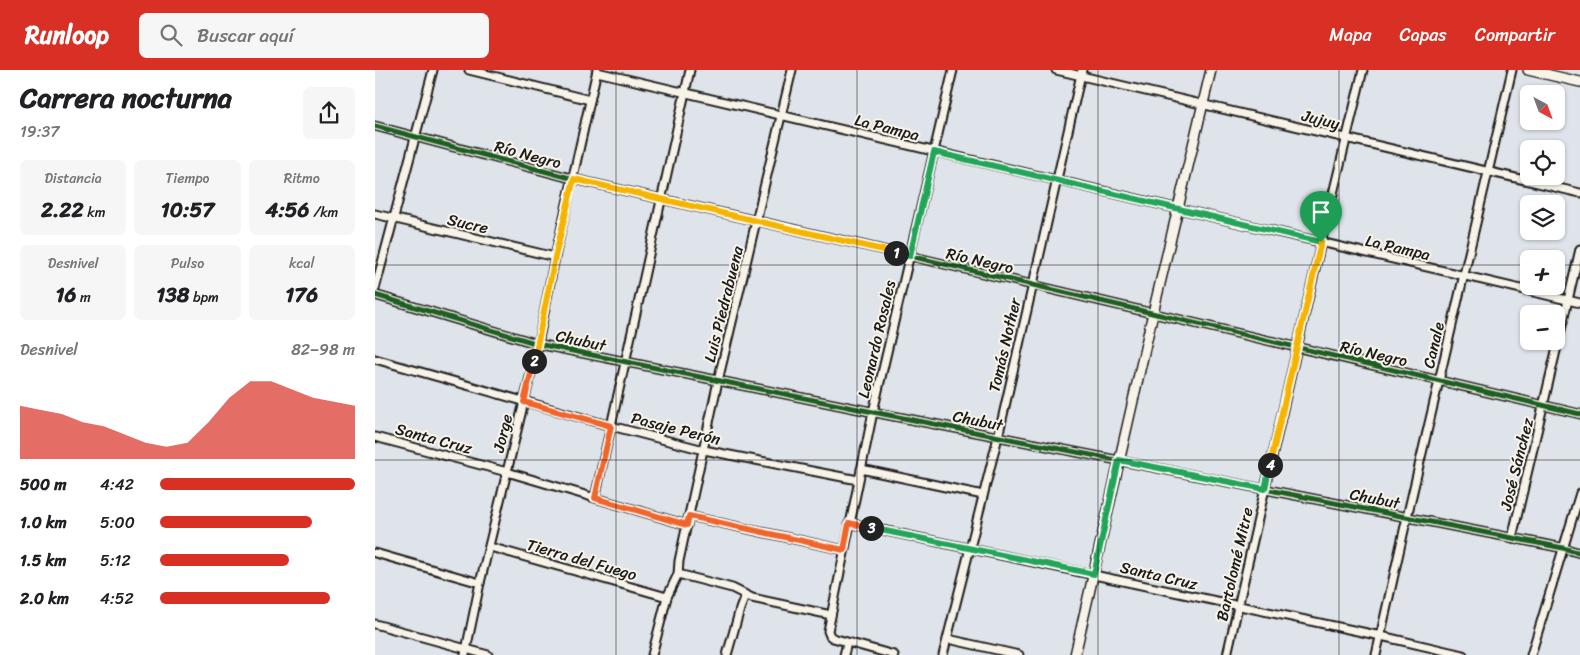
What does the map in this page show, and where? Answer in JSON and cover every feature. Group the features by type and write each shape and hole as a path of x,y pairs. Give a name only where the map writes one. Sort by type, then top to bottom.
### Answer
{"street":[{"path":"375,289 433,70"},
{"path":"469,70 591,100"},
{"path":"595,498 690,70"},
{"name":"Luis Piedrabuena","path":"652,655 667,597 678,574 679,561 718,381 792,70"},
{"name":"Leonardo Rosales","path":"831,615 873,412 953,70"},
{"name":"Jujuy","path":"1056,70 1081,73 1346,139 1580,193"},
{"path":"1075,655 1211,70"},
{"name":"Bartolomé Mitre","path":"1227,655 1321,242 1363,70"},
{"name":"Canale","path":"1376,655 1512,70"},
{"path":"1528,70 1580,82"},
{"name":"Jorge","path":"466,652 480,583 538,344 555,257 597,71"},
{"name":"La Pampa","path":"597,71 1580,303"},
{"name":"Tomás Nother","path":"943,655 998,437 1081,73"},
{"name":"Río Negro","path":"375,126 574,179 1580,414"},
{"name":"Sucre","path":"375,214 555,257"},
{"name":"José Sánchez","path":"1512,538 1580,249"},
{"name":"Chubut","path":"375,295 538,344 1563,548 1580,553"},
{"name":"Pasaje Perón","path":"375,359 524,402 704,450 858,480"},
{"name":"Santa Cruz","path":"375,437 507,472 687,525"},
{"path":"861,468 983,494"},
{"path":"1531,655 1580,493"},
{"path":"689,516 844,550"},
{"name":"Santa Cruz","path":"849,523 1094,574 1463,655"},
{"name":"Tierra del Fuego","path":"490,547 667,597"},
{"path":"375,553 480,583"},
{"path":"678,574 732,588 745,596 831,615 828,631 830,636 847,643 894,655"},
{"path":"727,655 745,596"},
{"path":"375,624 466,652 488,655"},
{"path":"948,639 1019,655"},
{"path":"844,655 847,643"}],"cycle path":[{"path":"375,126 574,179 1580,414"},
{"path":"375,295 538,344 1563,548 1580,553"}],"route":[{"path":"934,152 1321,242 1265,489 1119,460 1094,574 849,523 844,550 689,516 687,525 595,498 611,426 524,402 574,179 910,256 934,152"}]}
